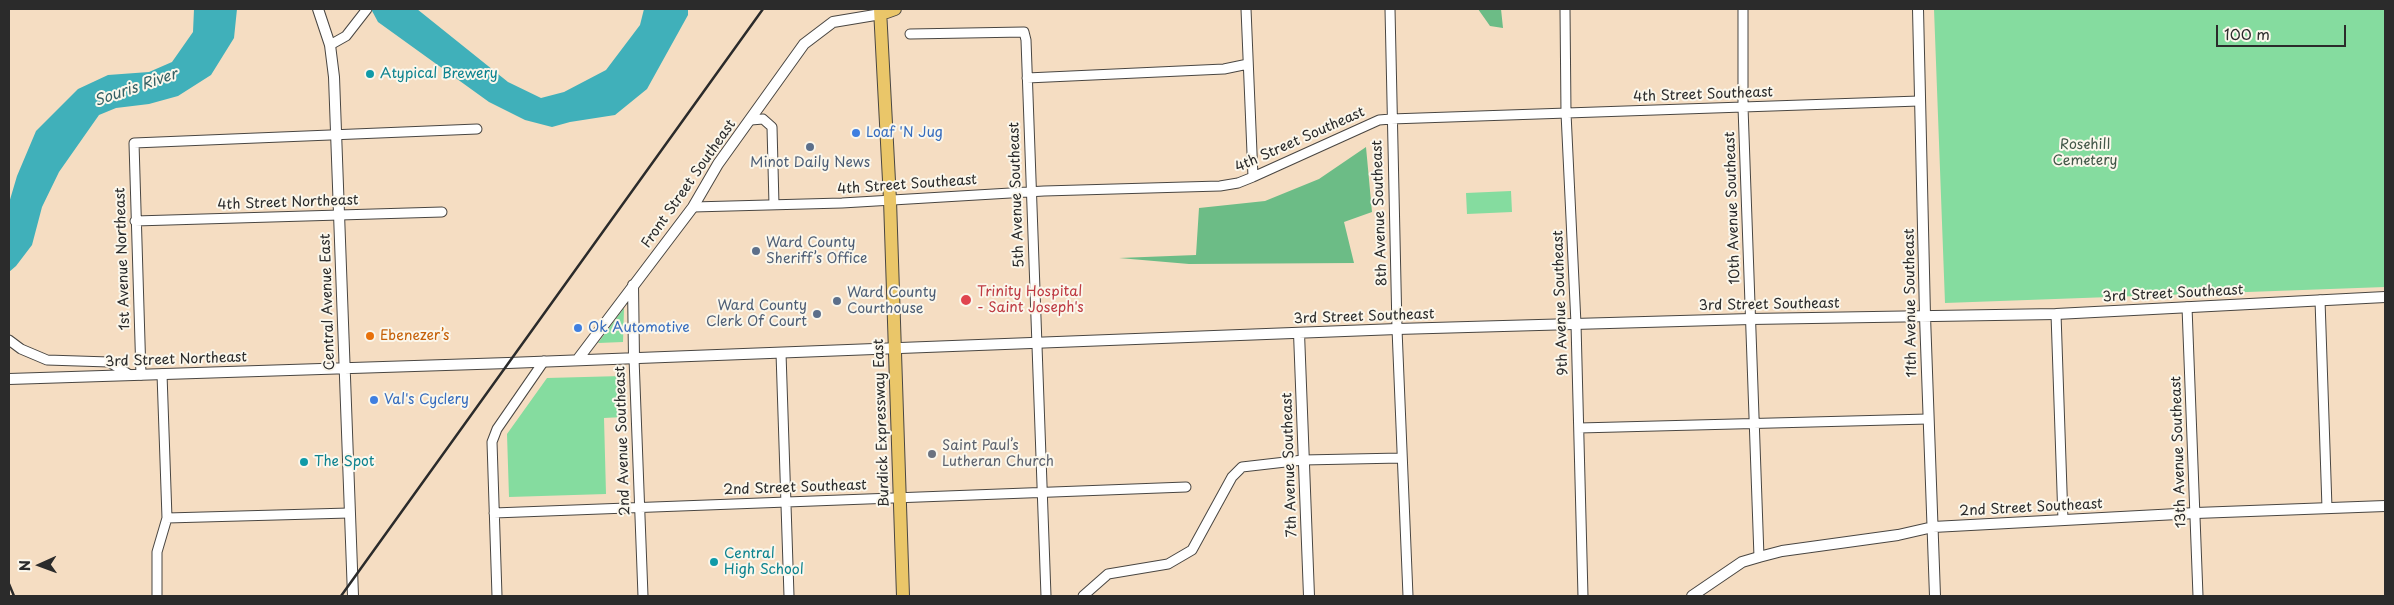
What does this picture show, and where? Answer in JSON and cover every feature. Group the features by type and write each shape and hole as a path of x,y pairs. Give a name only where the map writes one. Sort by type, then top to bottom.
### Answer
{"main road":[{"path":"881,12 895,9"},
{"name":"Burdick Expressway East","path":"881,12 890,200 903,596"}],"street":[{"name":"Central Avenue East","path":"318,9 330,44 334,77 353,596"},
{"path":"330,44 346,36 368,9"},
{"path":"1246,9 1253,177"},
{"name":"8th Avenue Southeast","path":"1390,9 1397,329 1408,596"},
{"name":"9th Avenue Southeast","path":"1565,9 1566,113 1576,324 1583,596"},
{"name":"10th Avenue Southeast","path":"1743,9 1743,107 1759,557"},
{"name":"11th Avenue Southeast","path":"1918,9 1925,316 1935,596"},
{"name":"Front Street Southeast","path":"578,359 692,207 718,164 804,44 824,26 841,20 881,12"},
{"name":"5th Avenue Southeast","path":"910,34 1024,32 1026,40 1046,596"},
{"path":"1027,78 1224,69 1248,64"},
{"name":"4th Street Southeast","path":"692,207 890,200 1031,191 1220,186 1238,183 1253,177 1379,120 1919,101"},
{"path":"751,120 763,120 772,126 774,205"},
{"path":"336,134 477,129"},
{"name":"1st Avenue Northeast","path":"136,375 134,143 336,134"},
{"name":"4th Street Northeast","path":"135,221 442,212"},
{"name":"2nd Avenue Southeast","path":"633,284 634,358 644,596"},
{"name":"3rd Street Southeast","path":"344,368 1397,329 1751,319 2056,314 2385,297"},
{"path":"2320,300 2327,508"},
{"name":"13th Avenue Southeast","path":"2187,308 2198,596"},
{"path":"2056,314 2064,520"},
{"name":"7th Avenue Southeast","path":"1299,333 1308,596"},
{"path":"9,340 21,349 47,360 108,362 136,375"},
{"path":"781,353 789,596"},
{"path":"497,596 492,442 497,429 544,361"},
{"name":"3rd Street Northeast","path":"9,379 344,368"},
{"path":"157,596 157,552 167,518 162,374"},
{"path":"1579,428 1928,419"},
{"path":"1083,596 1108,574 1168,564 1192,550 1232,477 1242,467 1303,460 1401,458"},
{"name":"2nd Street Southeast","path":"494,513 1186,487"},
{"name":"2nd Street Southeast","path":"1692,596 1742,562 1759,557 1782,551 1898,535 1933,527 2196,513 2385,506"},
{"path":"167,518 349,513"}],"green space":[{"path":"1478,9 1501,9 1503,28 1490,26"},
{"name":"Rosehill Cemetery","path":"1934,9 2385,9 2385,287 1945,303"},
{"path":"1366,147 1372,212 1344,222 1354,263 1189,264 1119,258 1196,255 1199,208 1265,201 1319,179"},
{"path":"1511,191 1512,212 1467,214 1466,193"},
{"path":"624,308 623,342 598,343"},
{"path":"622,376 623,417 604,418 606,494 509,497 507,434 547,378"}],"water":[{"name":"Souris River","path":"194,9 237,9 234,38 211,75 178,96 149,104 116,108 99,115 59,172 42,207 32,245 9,272 9,203 17,176 36,131 78,89 108,75 149,72 172,62 193,32"},
{"path":"371,9 417,9 508,82 541,98 564,92 606,70 640,25 644,9 688,9 688,15 647,89 615,115 570,122 552,127 525,120 489,102 378,22"}],"railway":[{"path":"341,596 763,9"},
{"path":"9,584 14,596"}],"place":[{"name":"Atypical Brewery","path":"370,74"},
{"name":"Loaf 'N Jug","path":"856,133"},
{"name":"Minot Daily News","path":"810,147"},
{"name":"Ward County Sheriff’s Office","path":"756,251"},
{"name":"Trinity Hospital - Saint Joseph's","path":"966,300"},
{"name":"Ward County Courthouse","path":"837,301"},
{"name":"Ward County Clerk Of Court","path":"817,314"},
{"name":"Ok Automotive","path":"578,328"},
{"name":"Ebenezer’s","path":"370,336"},
{"name":"Val's Cyclery","path":"374,400"},
{"name":"Saint Paul’s Lutheran Church","path":"932,454"},
{"name":"The Spot","path":"304,462"},
{"name":"Central High School","path":"714,562"}]}
